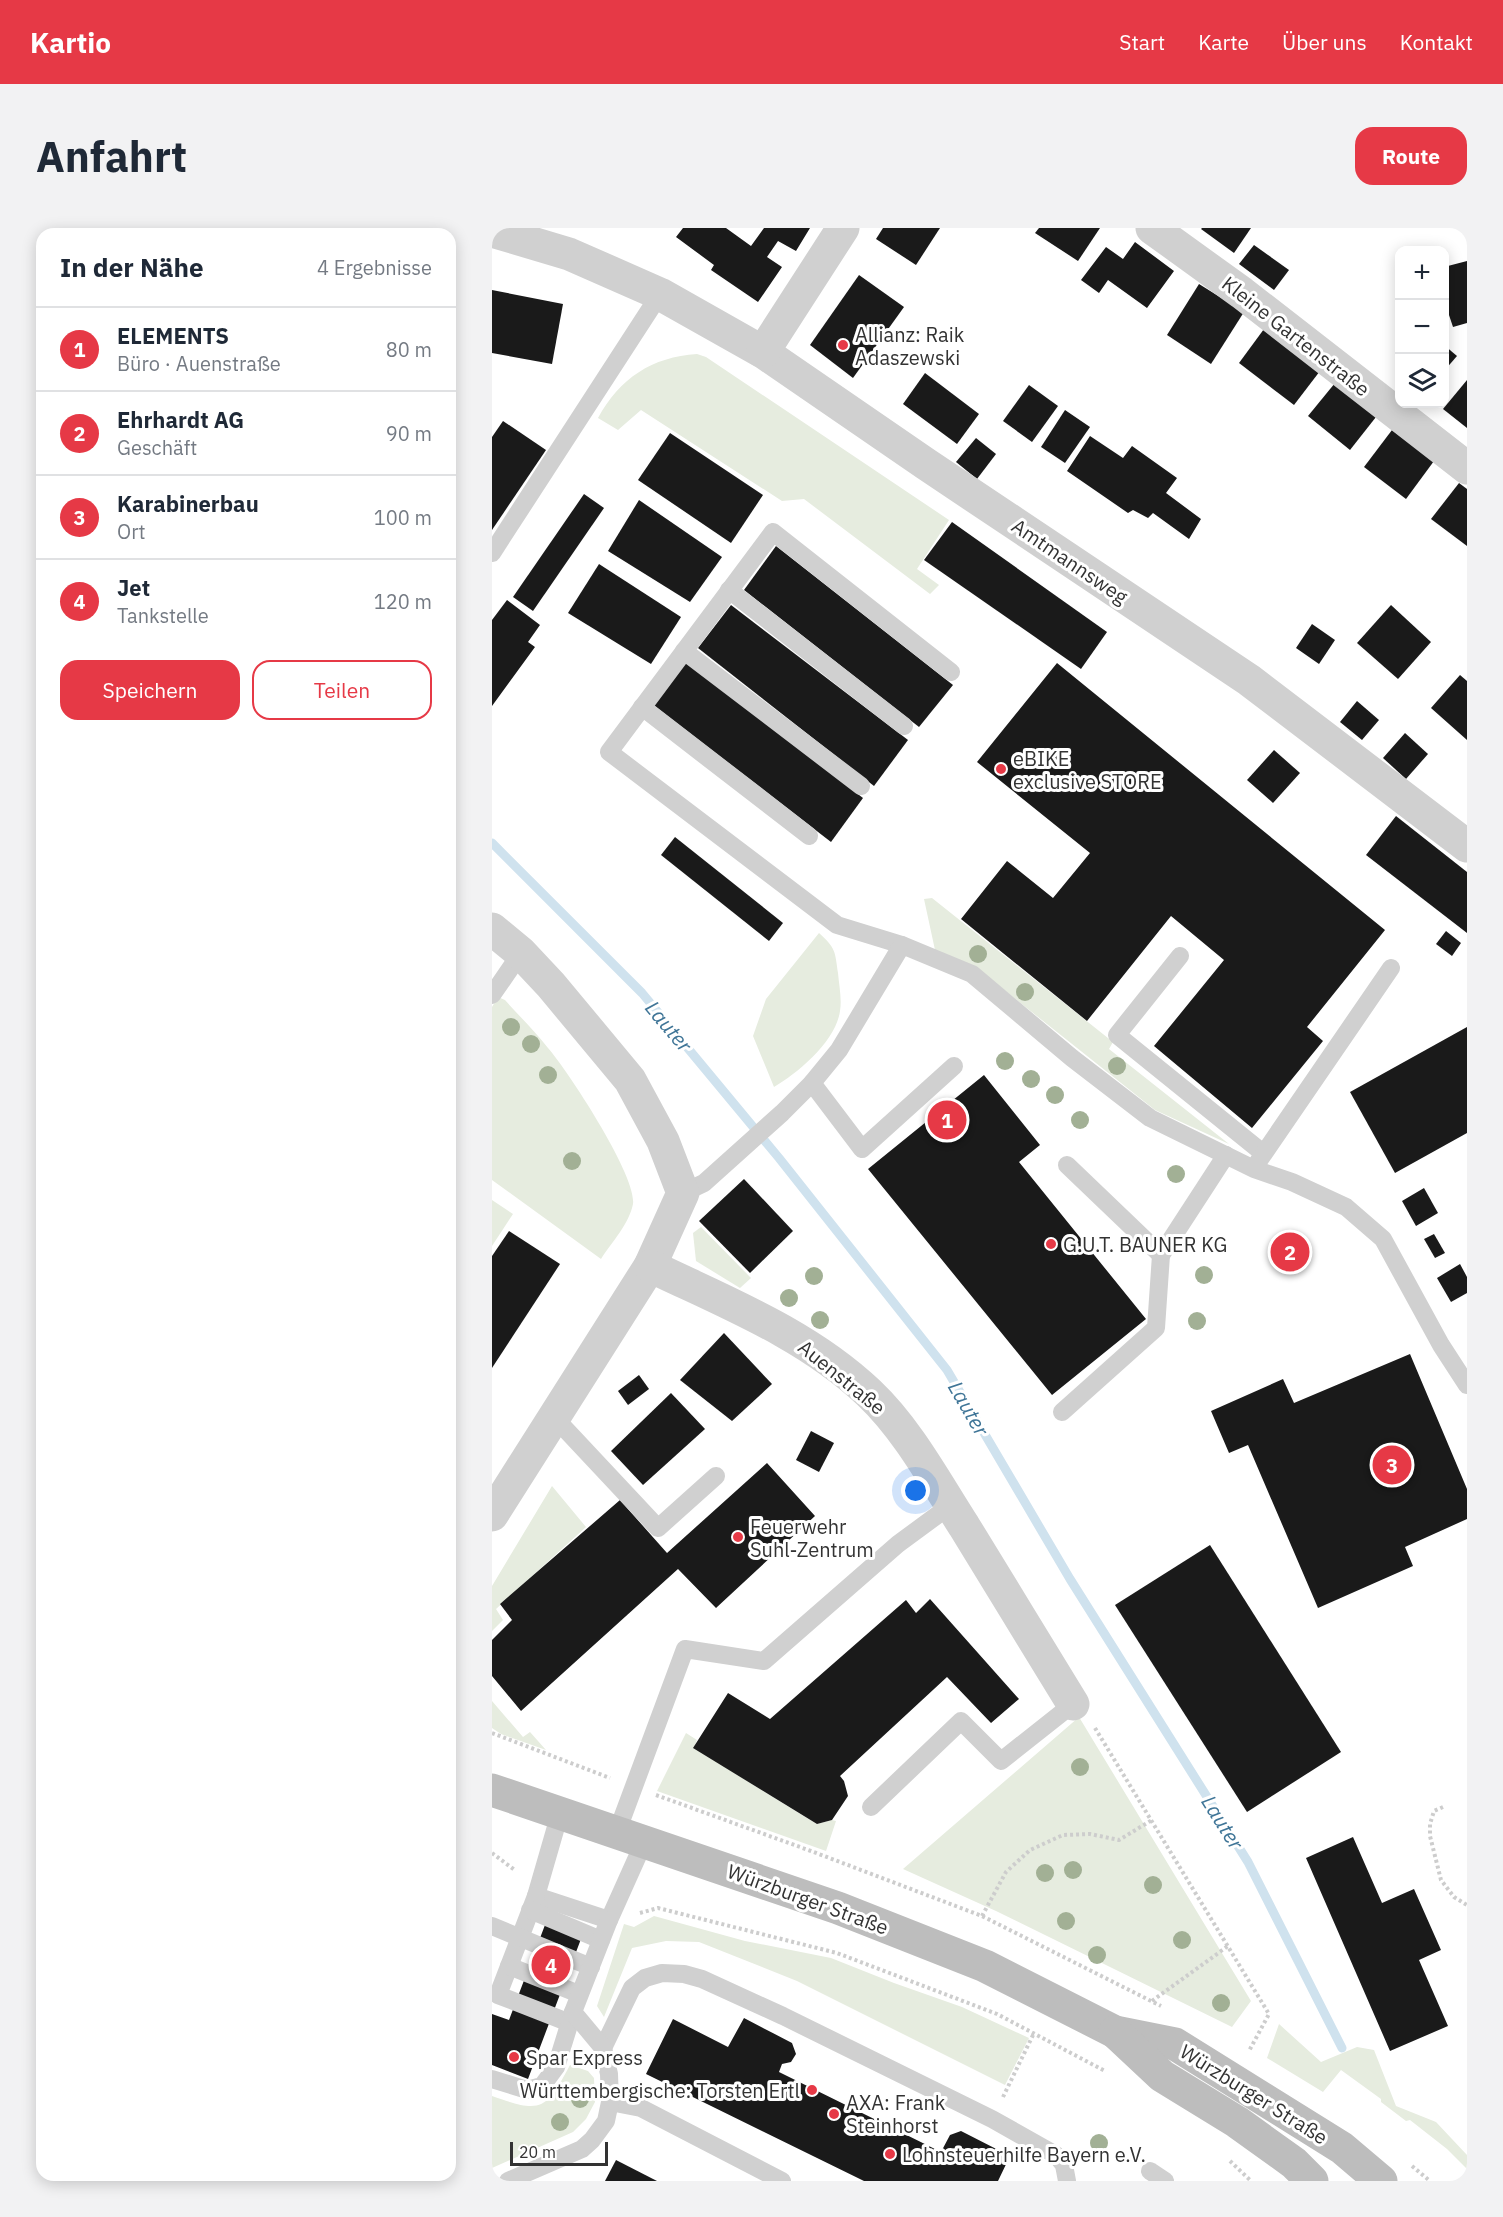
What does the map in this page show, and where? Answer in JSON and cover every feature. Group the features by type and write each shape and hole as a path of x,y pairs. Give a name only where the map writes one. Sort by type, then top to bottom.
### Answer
{"main road":[{"name":"Würzburger Straße","path":"492,1790 838,1908 985,1966 1115,2032 1174,2044 1342,2148 1393,2171"},
{"name":"Würzburger Straße","path":"1115,2032 1162,2076 1237,2122 1294,2163 1312,2181"}],"street":[{"path":"763,351 843,228"},
{"name":"Kleine Gartenstraße","path":"1152,228 1242,293 1467,468"},
{"name":"Amtmannsweg","path":"492,231 569,254 660,294 763,351 926,464 1249,680 1467,846"},
{"path":"492,929 521,953 630,1080 663,1141 683,1193 650,1266 492,1515"},
{"name":"Auenstraße","path":"650,1266 786,1333 811,1348 868,1392 894,1420 951,1505 1073,1704"}],"lane":[{"path":"492,553 660,294"},
{"path":"951,672 773,532 609,752 837,925 902,945 972,974 1072,1058 1150,1118 1226,1155 1258,1161"},
{"path":"729,591 904,726"},
{"path":"684,651 861,786"},
{"path":"642,707 809,836"},
{"path":"683,1193 704,1183 812,1083 839,1050 902,945"},
{"path":"492,995 521,953"},
{"path":"1180,956 1117,1035 1258,1161 1292,1182 1346,1207 1383,1239 1441,1345 1467,1385"},
{"path":"1258,1161 1391,968"},
{"path":"812,1083 862,1149 954,1066"},
{"path":"1062,1412 1156,1328 1161,1255 1226,1155"},
{"path":"1067,1165 1161,1255"},
{"path":"554,1417 657,1528 716,1476"},
{"path":"492,2079 527,2090 542,2086 556,2067 574,2010 612,1915 630,1837 635,1788 685,1649 764,1661 898,1544 951,1505"},
{"path":"871,1807 961,1720 1001,1761 1073,1704"},
{"path":"560,1813 536,1895 498,1995 574,2010"},
{"path":"536,1895 612,1915"},
{"path":"536,1895 601,1940"},
{"path":"492,1926 591,1967"},
{"path":"508,2181 582,2149 606,2121 610,2102 609,2074 603,2048 574,2010 509,1966"},
{"path":"603,2048 632,1988 645,1978 662,1973 684,1974 702,1979 783,2016 992,2119 1056,2155 1064,2165 1067,2181"},
{"path":"610,2102 640,2108 782,2181"}],"path":[{"path":"1073,1704 1082,1707 1269,2014 1249,2052 1239,2047"},
{"path":"492,1733 982,1916 1162,2006"},
{"path":"1443,1807 1434,1811 1430,1824 1430,1836 1441,1880 1454,1898 1467,1905"},
{"path":"982,1916 1006,1872 1030,1850 1063,1835 1090,1834 1119,1840 1152,1820"},
{"path":"492,1853 514,1870 536,1895"},
{"path":"612,1915 629,1917 658,1908 837,1953 998,2014 1106,2071"},
{"path":"1152,2001 1228,1946"},
{"path":"992,2119 1034,2033"},
{"path":"1224,2155 1251,2181"},
{"path":"1393,2171 1430,2181"}],"shaded area":[{"path":"697,354 706,357 949,520 917,569 939,585 930,594 804,499 782,501 641,410 618,430 598,418 616,392 639,372 666,360"},
{"path":"932,898 1113,1042 1109,1049 1229,1144 1155,1110 974,966 935,950 924,899"},
{"path":"819,933 832,947 836,960 841,1002 837,1022 824,1045 804,1065 774,1087 753,1036 766,999"},
{"path":"498,997 505,1000 558,1060 600,1124 624,1171 633,1204 624,1226 601,1259 492,1180 492,1007"},
{"path":"492,1200 513,1214 492,1246"},
{"path":"701,1227 751,1278 740,1288 696,1261 693,1233"},
{"path":"552,1486 586,1527 496,1609 503,1620 492,1631 492,1586"},
{"path":"492,1701 523,1737 530,1732 546,1750 501,1734 492,1728"},
{"path":"1079,1717 1251,2001 1232,2027 996,1911 903,1869"},
{"path":"686,1733 697,1740 694,1748 817,1824 836,1821 826,1851 657,1791"},
{"path":"654,1916 745,1941 831,1958 962,2007 1029,2038 1005,2085 797,1981 699,1942 666,1941 632,1948 604,2017 597,2006 624,1924 634,1927"},
{"path":"1279,2024 1321,2062 1357,2047 1374,2050 1396,2106 1436,2122 1467,2155 1467,2169 1447,2149 1410,2120 1406,2121 1381,2102 1381,2099 1341,2070 1323,2092 1267,2058"},
{"path":"570,2065 588,2071 594,2078 595,2102 586,2119 573,2132 492,2168 492,2096 522,2105 541,2104 555,2091"}],"building":[{"path":"683,228 726,228 751,246 764,228 810,228 796,251 778,241 767,257 782,267 758,302 711,270 714,265 676,237"},
{"path":"883,228 940,228 916,265 876,239"},
{"path":"1039,228 1100,228 1078,261 1035,233"},
{"path":"1202,228 1251,228 1234,253"},
{"path":"1135,242 1174,271 1147,308 1108,280 1099,293 1081,280 1106,247 1123,259"},
{"path":"1254,245 1289,270 1274,290 1239,264"},
{"path":"1467,261 1467,323 1453,327 1449,315 1449,266"},
{"path":"859,275 904,307 853,378 810,345"},
{"path":"1199,284 1244,312 1211,364 1167,335"},
{"path":"492,290 563,304 552,364 492,353"},
{"path":"1264,329 1320,371 1294,405 1239,363"},
{"path":"1449,349 1457,356 1449,365"},
{"path":"925,373 979,414 957,444 903,404"},
{"path":"1467,380 1467,428 1443,409 1449,408 1449,402"},
{"path":"1335,383 1376,417 1350,450 1308,416"},
{"path":"1029,385 1058,406 1032,442 1003,421"},
{"path":"1065,410 1090,427 1065,463 1041,447"},
{"path":"503,421 546,450 492,530 492,437"},
{"path":"1392,430 1434,461 1406,499 1364,467"},
{"path":"670,433 763,495 731,543 638,480"},
{"path":"1090,436 1123,458 1132,446 1177,478 1166,493 1201,519 1189,539 1153,513 1148,518 1133,510 1128,513 1067,471"},
{"path":"976,438 996,454 977,479 956,462"},
{"path":"1459,483 1467,489 1467,546 1431,519"},
{"path":"584,494 604,508 533,611 513,597"},
{"path":"639,500 722,557 690,602 608,551"},
{"path":"952,522 1107,632 1081,669 924,560"},
{"path":"776,546 953,685 919,727 744,590"},
{"path":"599,564 681,617 651,664 568,613"},
{"path":"507,600 540,625 528,642 535,647 492,706 492,620"},
{"path":"731,605 908,740 874,786 698,648"},
{"path":"1391,605 1431,642 1398,679 1357,643"},
{"path":"1312,624 1335,640 1319,664 1296,648"},
{"path":"686,662 863,798 831,842 652,704"},
{"path":"1057,663 1385,930 1307,1027 1323,1041 1252,1128 1154,1046 1224,960 1171,916 1087,1021 961,919 1007,861 1053,898 1090,853 977,762"},
{"path":"1460,675 1467,681 1467,740 1431,708"},
{"path":"1357,701 1379,720 1362,740 1340,722"},
{"path":"1405,733 1428,754 1406,779 1383,758"},
{"path":"1274,750 1300,773 1273,803 1247,780"},
{"path":"1396,816 1467,872 1467,933 1366,855"},
{"path":"675,837 783,923 769,941 661,855"},
{"path":"1446,931 1461,943 1452,956 1436,944"},
{"path":"1467,1027 1467,1133 1395,1173 1350,1092"},
{"path":"984,1075 1040,1145 1019,1162 1146,1319 1052,1395 868,1169"},
{"path":"744,1179 793,1231 750,1273 699,1221"},
{"path":"1424,1188 1438,1213 1416,1226 1402,1201"},
{"path":"509,1231 560,1264 492,1368 492,1256"},
{"path":"1434,1234 1445,1253 1435,1258 1424,1239"},
{"path":"1460,1264 1467,1277 1467,1293 1451,1302 1437,1278"},
{"path":"724,1333 772,1384 732,1421 680,1380"},
{"path":"1410,1354 1467,1489 1467,1519 1405,1547 1413,1566 1318,1608 1248,1445 1229,1453 1211,1411 1283,1379 1294,1403"},
{"path":"639,1375 649,1389 628,1405 618,1391"},
{"path":"671,1393 705,1429 643,1485 611,1451"},
{"path":"811,1431 834,1443 819,1472 796,1460"},
{"path":"767,1463 815,1516 716,1608 678,1569 521,1711 492,1676 492,1640 512,1620 500,1604 620,1500 667,1553"},
{"path":"1210,1545 1341,1752 1247,1812 1115,1605"},
{"path":"930,1599 1019,1699 991,1723 947,1677 840,1776 844,1781 848,1796 832,1820 817,1824 693,1748 728,1693 770,1719 906,1600 916,1613"},
{"path":"1353,1837 1382,1903 1414,1889 1441,1950 1419,1960 1448,2026 1390,2051 1306,1858"},
{"path":"548,1917 584,1931 528,2079 492,2065 492,2014 509,2020"},
{"path":"744,2018 792,2043 796,2054 791,2062 782,2064 779,2072 941,2152 950,2135 961,2131 1010,2156 998,2181 864,2181 646,2074 673,2019 728,2047"},
{"path":"616,2160 657,2181 605,2181"}],"waterway":[{"name":"Lauter","path":"492,843 642,993 779,1158 947,1370 1070,1579 1248,1862 1342,2048"}],"place":[{"name":"Allianz: Raik Adaszewski","path":"843,345"},
{"name":"eBIKE exclusive STORE","path":"1001,769"},
{"name":"ELEMENTS","path":"947,1120"},
{"name":"G.U.T. BAUNER KG","path":"1051,1244"},
{"name":"Ehrhardt AG","path":"1290,1252"},
{"name":"Karabinerbau","path":"1392,1465"},
{"name":"Feuerwehr Suhl-Zentrum","path":"738,1537"},
{"name":"Jet","path":"551,1965"},
{"name":"Spar Express","path":"514,2057"},
{"name":"Württembergische: Torsten Ertl","path":"812,2090"},
{"name":"AXA: Frank Steinhorst","path":"834,2114"},
{"name":"Lohnsteuerhilfe Bayern e.V.","path":"890,2154"}]}
